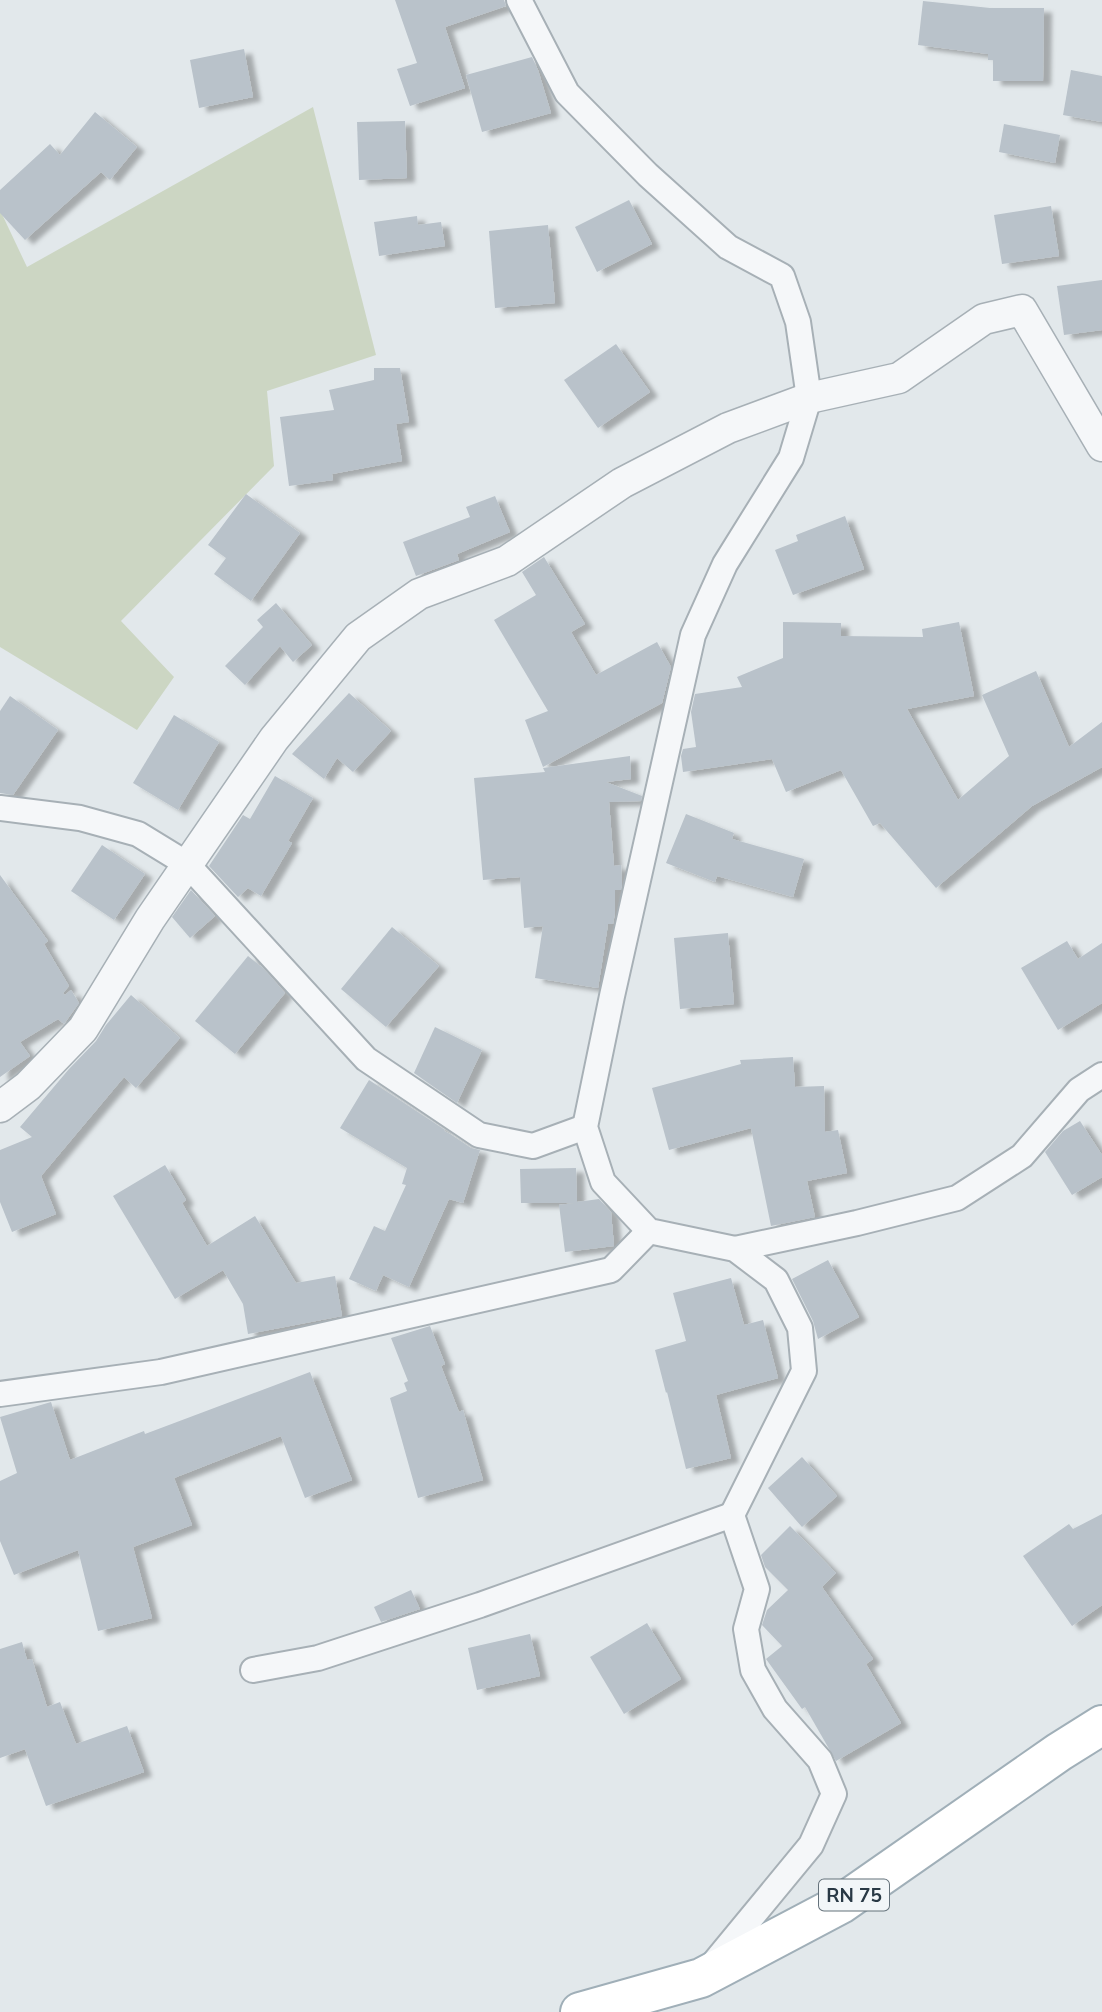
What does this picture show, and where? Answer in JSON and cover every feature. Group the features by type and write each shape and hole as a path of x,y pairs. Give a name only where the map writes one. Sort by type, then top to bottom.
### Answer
{"main road":[{"name":"RN 75","path":"580,2012 701,1978 841,1904 1102,1725"}],"street":[{"path":"253,1670 318,1658 480,1605 732,1516 804,1371 800,1328 776,1280 735,1250 649,1231 603,1182 585,1127 693,635 725,564 791,458 809,398 798,322 782,276 728,247 648,175 567,93 519,0"},
{"path":"0,1107 28,1086 83,1029 150,919 274,739 358,637 419,594 507,561 622,483 728,428 809,398 899,378 984,319 1022,310 1102,446"},
{"path":"0,808 80,818 138,834 187,864 366,1059 479,1135 533,1146 585,1127"},
{"path":"735,1250 957,1198 1022,1156 1079,1090 1102,1075"},
{"path":"0,1394 161,1372 611,1270 649,1231"},
{"path":"701,1978 811,1845 834,1794 820,1760 775,1709 753,1670 746,1629 757,1589 732,1516"}],"green space":[{"path":"313,107 376,355 267,391 274,466 121,621 174,677 137,730 0,647 0,210 27,267"}],"building":[{"path":"395,0 504,0 506,6 445,27 465,88 410,106 397,69 417,63"},
{"path":"923,1 990,8 1044,8 1043,81 993,81 993,60 988,60 988,54 918,45"},
{"path":"244,49 253,97 199,108 190,60"},
{"path":"532,57 551,113 482,132 466,75"},
{"path":"1071,70 1102,76 1102,122 1063,115"},
{"path":"95,112 137,147 110,180 101,172 25,240 0,213 0,190 50,144 60,155"},
{"path":"405,121 407,178 359,180 357,122"},
{"path":"1004,124 1060,135 1055,163 999,152"},
{"path":"629,200 652,244 597,272 575,227"},
{"path":"1051,206 1059,256 1002,264 994,215"},
{"path":"417,216 418,225 441,222 445,246 379,256 374,222"},
{"path":"548,225 555,303 495,308 489,231"},
{"path":"1102,280 1102,330 1064,335 1057,286"},
{"path":"616,344 650,392 598,428 564,380"},
{"path":"374,368 400,368 409,422 396,424 402,461 332,474 333,480 289,486 280,417 334,410 329,390 374,380"},
{"path":"246,494 300,533 251,601 214,574 226,558 208,545"},
{"path":"495,496 510,532 457,554 459,560 416,576 403,542 470,517 466,507"},
{"path":"845,516 864,569 793,595 775,550 798,541 796,535"},
{"path":"544,557 585,624 571,632 596,675 657,642 671,667 662,703 543,767 525,720 548,711 494,620 536,595 522,572"},
{"path":"276,603 312,645 293,662 280,646 245,685 225,666 263,627 257,620"},
{"path":"783,622 841,623 841,636 923,637 922,629 959,622 974,696 907,709 958,800 1009,756 982,695 1036,671 1069,747 1102,722 1102,767 1032,806 936,888 880,823 873,826 841,770 786,792 772,759 683,772 683,749 696,747 691,712 695,694 742,687 737,677 783,658"},
{"path":"349,693 391,731 353,772 337,758 324,779 292,754"},
{"path":"10,696 58,730 13,795 0,793 0,711"},
{"path":"174,715 219,742 178,810 133,783"},
{"path":"630,756 631,779 606,782 642,796 641,801 609,802 614,866 621,865 622,884 621,890 615,890 615,913 613,924 608,924 598,988 535,978 543,926 524,928 520,877 483,880 474,778 545,772 543,768"},
{"path":"275,776 313,798 288,841 292,843 261,896 248,888 238,897 209,866 243,815 250,819"},
{"path":"686,814 734,833 732,839 804,859 793,897 717,876 715,882 666,863"},
{"path":"102,845 145,874 114,920 71,891"},
{"path":"0,875 48,941 44,944 69,986 63,993 65,995 71,990 79,1003 64,1024 58,1019 20,1042 30,1056 0,1077"},
{"path":"191,890 215,916 190,938 172,917"},
{"path":"392,927 439,966 386,1027 341,989"},
{"path":"728,933 734,1004 680,1009 674,938"},
{"path":"1067,941 1078,959 1102,943 1102,1003 1058,1030 1021,968"},
{"path":"248,956 264,969 285,993 235,1054 195,1021"},
{"path":"131,995 180,1038 136,1088 124,1077 41,1176 56,1214 12,1232 0,1202 0,1150 32,1137 20,1127 96,1041"},
{"path":"435,1027 482,1050 457,1103 414,1073"},
{"path":"793,1057 795,1087 824,1086 825,1132 838,1130 847,1173 807,1181 815,1217 771,1226 751,1128 669,1150 652,1088 741,1064 740,1060"},
{"path":"369,1080 444,1131 471,1148 480,1150 463,1203 449,1199 409,1287 383,1275 376,1291 349,1279 374,1226 385,1231 406,1185 402,1184 407,1168 340,1128"},
{"path":"1080,1121 1102,1155 1102,1177 1072,1195 1045,1152 1063,1131"},
{"path":"165,1165 186,1200 182,1203 207,1246 255,1216 296,1283 335,1276 342,1316 248,1334 243,1304 223,1270 175,1299 113,1196"},
{"path":"576,1168 577,1202 599,1199 611,1212 614,1246 565,1252 559,1205 574,1203 521,1203 520,1169"},
{"path":"828,1260 859,1317 818,1339 813,1321 792,1279"},
{"path":"731,1278 744,1325 763,1320 778,1378 716,1395 731,1458 686,1469 655,1350 686,1341 673,1293"},
{"path":"430,1326 445,1364 441,1366 459,1412 463,1410 483,1480 418,1498 390,1398 407,1391 404,1383 408,1381 391,1338"},
{"path":"310,1372 352,1480 305,1498 281,1436 174,1478 192,1525 133,1547 152,1618 98,1631 78,1550 14,1575 0,1541 0,1481 17,1473 0,1417 51,1402 70,1460"},
{"path":"802,1457 837,1496 802,1527 768,1488"},
{"path":"1102,1514 1102,1605 1072,1626 1023,1556 1069,1524 1073,1529"},
{"path":"790,1526 836,1573 822,1587 873,1659 866,1664 901,1723 836,1761 805,1707 802,1709 766,1659 782,1646 762,1625 767,1610 788,1590 765,1567 761,1555"},
{"path":"411,1590 420,1609 381,1622 374,1607"},
{"path":"647,1623 681,1679 624,1714 590,1657"},
{"path":"530,1634 540,1676 477,1690 468,1648"},
{"path":"22,1642 27,1660 32,1659 47,1707 60,1702 76,1744 127,1726 144,1772 46,1806 25,1749 0,1758 0,1649"}]}
